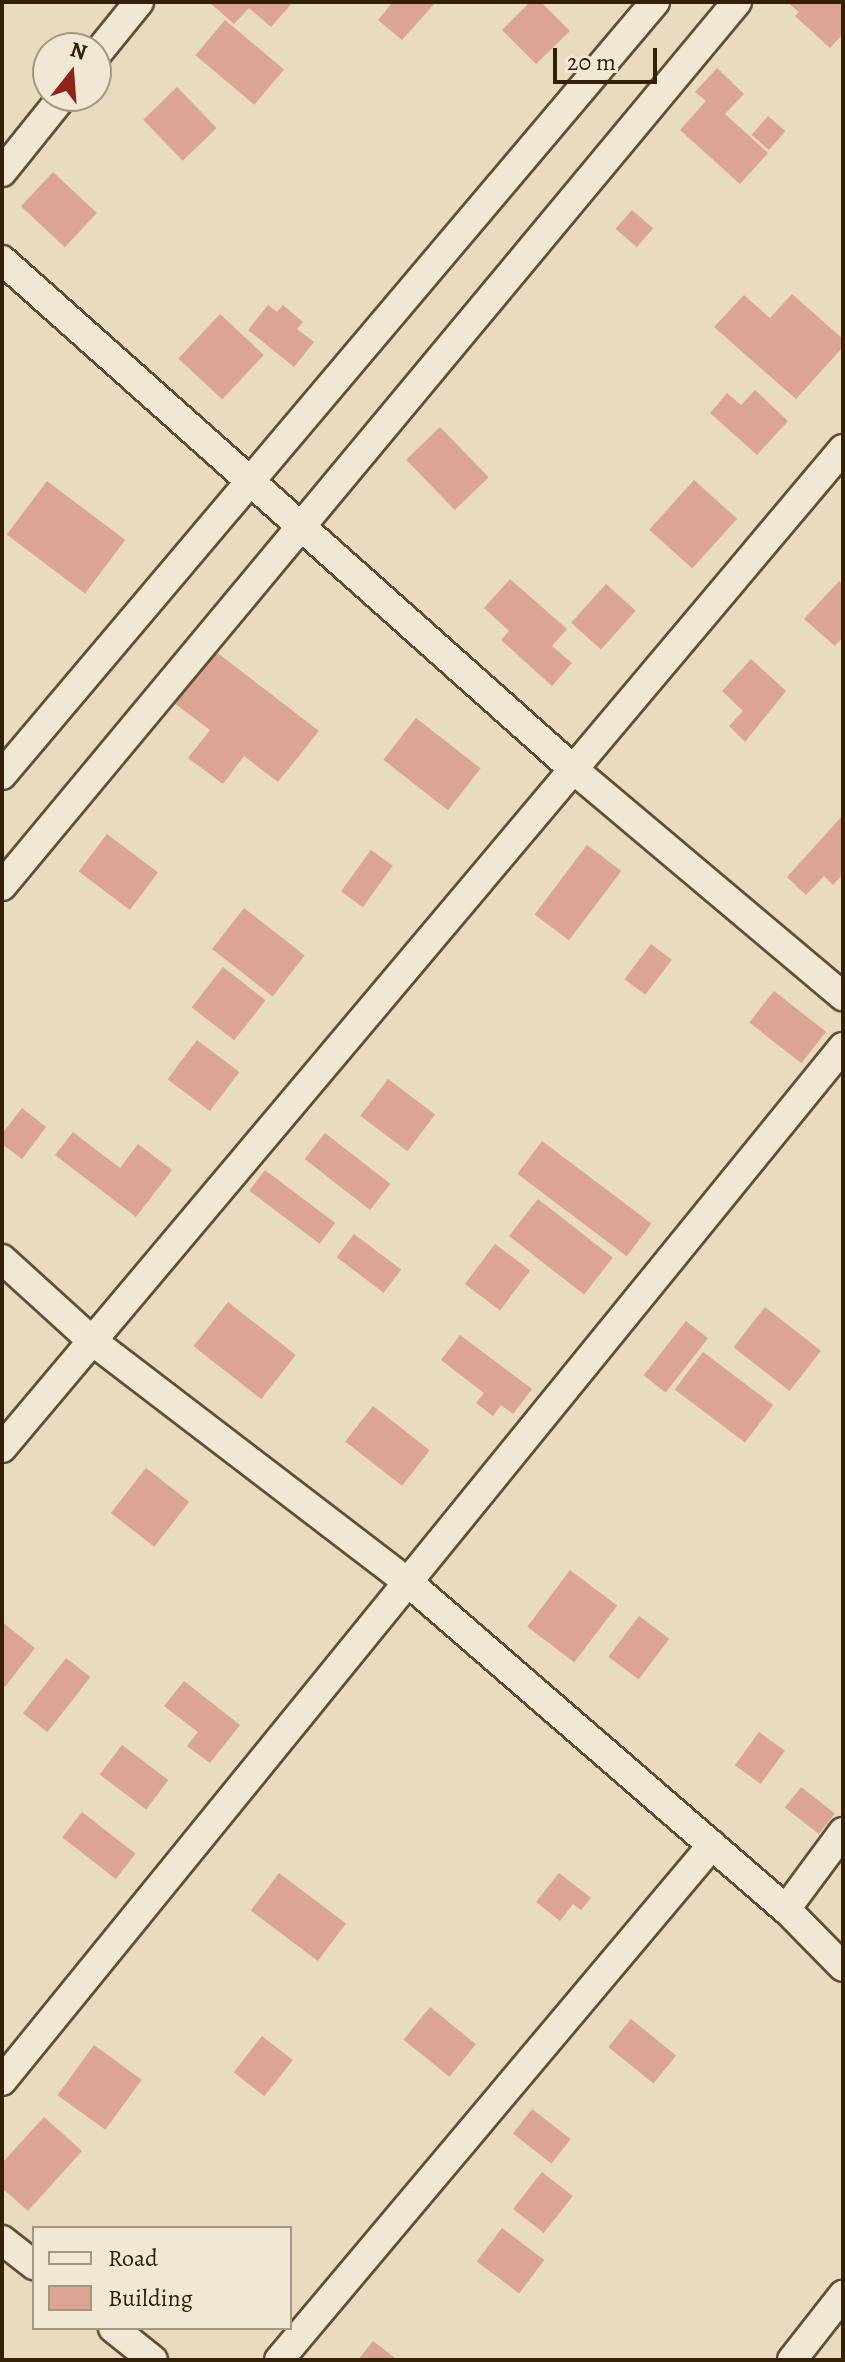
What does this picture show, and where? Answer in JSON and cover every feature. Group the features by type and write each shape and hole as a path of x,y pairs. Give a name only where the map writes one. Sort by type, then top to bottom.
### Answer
{"street":[{"path":"112,35 139,2"},
{"path":"2,775 655,2"},
{"path":"2,886 302,529 737,2"},
{"path":"2,172 50,112"},
{"path":"2,260 573,769 843,996"},
{"path":"2,1448 843,449"},
{"path":"2,2081 843,1047"},
{"path":"2,1259 91,1340 408,1582 786,1909 843,1967"},
{"path":"786,1909 843,1832"},
{"path":"279,2360 712,1845"},
{"path":"2,2240 32,2263"},
{"path":"792,2360 843,2295"},
{"path":"116,2330 153,2360"}],"building":[{"path":"209,2 293,2 271,27 249,8 234,24"},
{"path":"393,2 436,2 402,40 378,20"},
{"path":"530,2 541,2 570,31 536,64 502,30"},
{"path":"787,2 838,2 843,6 843,34 830,48 795,16 799,12"},
{"path":"225,20 284,69 254,105 195,55"},
{"path":"717,68 744,94 725,114 768,153 740,184 680,130 706,101 695,92"},
{"path":"177,87 217,128 183,161 143,120"},
{"path":"768,116 785,131 769,150 752,135"},
{"path":"53,172 97,213 65,247 21,206"},
{"path":"632,210 653,228 637,247 616,229"},
{"path":"792,294 843,339 843,347 796,399 714,327 744,295 770,318"},
{"path":"268,305 277,312 283,305 303,322 297,329 314,342 294,367 248,330"},
{"path":"220,314 264,355 222,400 178,359"},
{"path":"755,390 788,421 757,455 710,413 727,393 741,405"},
{"path":"440,427 489,477 455,510 406,460"},
{"path":"694,480 737,519 692,569 649,530"},
{"path":"47,481 125,540 85,593 7,535"},
{"path":"510,579 567,629 552,646 572,663 552,686 501,640 509,631 484,608"},
{"path":"839,581 843,585 843,637 835,646 804,619"},
{"path":"606,584 636,611 601,649 571,623"},
{"path":"211,648 319,731 278,782 244,756 223,784 188,758 210,730 170,700"},
{"path":"751,659 786,691 745,742 729,726 743,711 722,691"},
{"path":"416,718 481,768 448,810 383,760"},
{"path":"843,815 843,874 833,885 824,876 806,895 787,877"},
{"path":"107,834 158,873 130,910 79,872"},
{"path":"587,845 621,871 569,940 535,914"},
{"path":"371,850 393,866 363,907 341,891"},
{"path":"244,908 305,955 273,996 212,949"},
{"path":"651,944 672,960 645,995 625,979"},
{"path":"223,967 266,1000 234,1040 192,1007"},
{"path":"774,991 826,1032 801,1063 749,1023"},
{"path":"197,1040 239,1072 210,1111 168,1079"},
{"path":"388,1079 435,1115 407,1151 360,1116"},
{"path":"22,1108 46,1127 22,1159 2,1144 2,1134"},
{"path":"73,1132 120,1168 138,1144 172,1170 136,1217 55,1155"},
{"path":"325,1133 390,1184 370,1210 305,1159"},
{"path":"542,1141 651,1223 627,1256 517,1174"},
{"path":"265,1170 335,1223 320,1244 249,1191"},
{"path":"538,1199 613,1257 584,1295 509,1236"},
{"path":"354,1234 401,1270 384,1293 337,1257"},
{"path":"495,1244 530,1270 500,1310 465,1284"},
{"path":"228,1302 296,1355 261,1399 194,1346"},
{"path":"765,1307 821,1351 790,1391 734,1347"},
{"path":"686,1321 708,1338 666,1393 644,1375"},
{"path":"460,1335 532,1389 513,1414 501,1405 493,1416 476,1403 484,1393 441,1360"},
{"path":"703,1352 773,1405 745,1442 675,1390"},
{"path":"373,1406 430,1450 402,1486 345,1441"},
{"path":"146,1468 189,1502 154,1547 111,1513"},
{"path":"570,1570 617,1606 574,1662 527,1627"},
{"path":"639,1616 669,1639 639,1680 608,1657"},
{"path":"2,1622 35,1648 5,1687 2,1685"},
{"path":"66,1658 90,1677 47,1732 23,1713"},
{"path":"184,1681 240,1725 210,1763 187,1746 198,1732 164,1706"},
{"path":"759,1732 785,1751 761,1784 735,1765"},
{"path":"122,1745 168,1780 146,1809 100,1775"},
{"path":"801,1787 835,1813 819,1834 785,1807"},
{"path":"82,1812 136,1854 116,1879 62,1837"},
{"path":"279,1873 346,1924 318,1961 251,1911"},
{"path":"559,1873 591,1898 581,1910 573,1904 560,1921 536,1902"},
{"path":"430,2007 476,2044 449,2077 404,2040"},
{"path":"631,2019 676,2056 653,2083 608,2047"},
{"path":"262,2036 293,2060 264,2096 234,2072"},
{"path":"94,2045 142,2080 105,2130 58,2095"},
{"path":"532,2109 571,2139 552,2164 513,2133"},
{"path":"44,2117 82,2151 28,2211 2,2188 2,2163"},
{"path":"542,2172 573,2196 544,2233 513,2209"},
{"path":"502,2228 544,2260 519,2293 477,2262"},
{"path":"373,2341 395,2358 394,2360 358,2360"}]}
